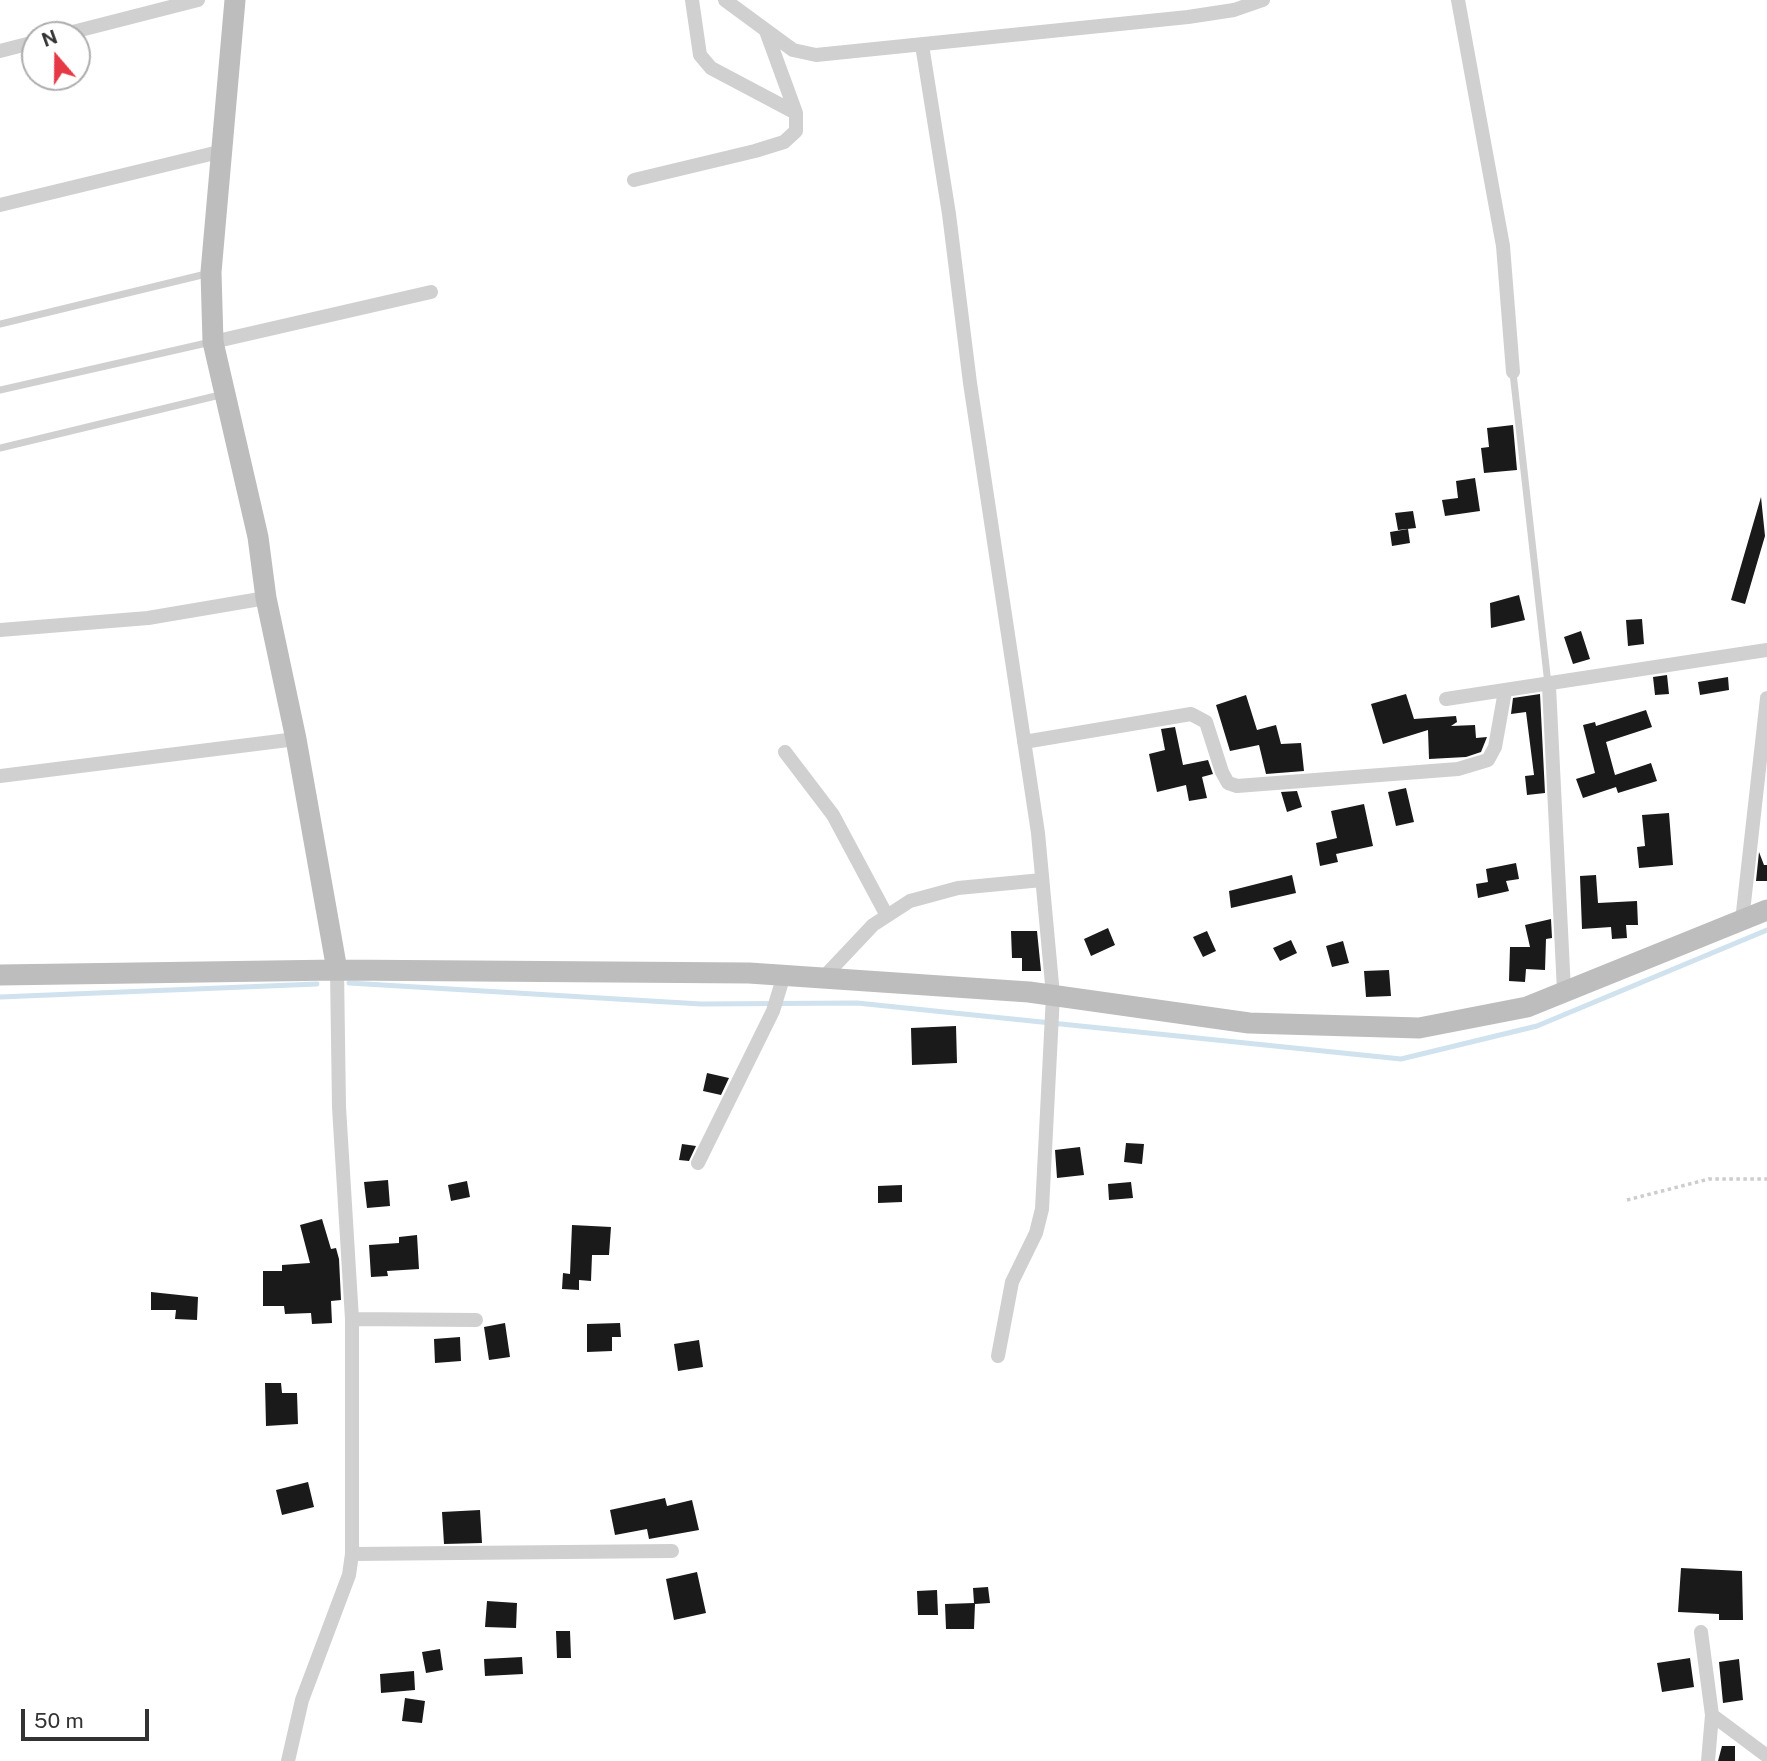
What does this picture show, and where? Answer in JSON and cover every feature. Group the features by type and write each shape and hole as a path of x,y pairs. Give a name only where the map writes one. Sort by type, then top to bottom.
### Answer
{"street":[{"path":"91,27 198,0"},
{"path":"235,0 211,272 213,342 258,537 266,598 296,739 337,970 339,1107 352,1318 352,1554 349,1575 302,1700 288,1761"},
{"path":"692,0 700,55 712,68 796,113"},
{"path":"725,0 793,50 816,55 1211,14 1264,0"},
{"path":"1458,0 1503,246 1513,372"},
{"path":"634,180 784,142 796,131 796,113 766,31"},
{"path":"922,45 1024,742 1042,880 1052,1001 1042,1209 1036,1233 1012,1282 998,1356"},
{"path":"0,51 21,46"},
{"path":"0,205 223,151"},
{"path":"213,342 431,292"},
{"path":"0,630 148,618 266,598"},
{"path":"1446,699 1549,686 1767,650"},
{"path":"1549,686 1564,991"},
{"path":"1024,742 1191,714 1206,722 1222,772 1228,783 1237,786 1458,769 1488,760 1495,747 1505,691"},
{"path":"1742,921 1762,767 1767,698"},
{"path":"0,776 296,739"},
{"path":"785,752 833,815 886,914"},
{"path":"823,978 886,914 910,901 958,888 1042,880"},
{"path":"0,975 337,970 823,978 1249,1023 1419,1028 1527,1007 1767,910"},
{"path":"698,1163 773,1011 784,979"},
{"path":"352,1318 476,1320"},
{"path":"352,1554 672,1551"},
{"path":"1701,1632 1712,1715 1708,1761"},
{"path":"1712,1715 1767,1756"}],"lane":[{"path":"0,324 211,272"},
{"path":"0,390 213,342"},
{"path":"1513,372 1549,686"},
{"path":"0,448 226,393"}],"path":[{"path":"1627,1200 1709,1179 1767,1179"}],"building":[{"path":"1513,425 1517,470 1484,473 1481,448 1489,447 1487,428"},
{"path":"1475,478 1480,511 1445,516 1442,500 1458,498 1456,481"},
{"path":"1761,497 1765,536 1745,604 1731,600"},
{"path":"1413,511 1416,528 1398,530 1395,513"},
{"path":"1408,529 1410,543 1392,546 1390,532"},
{"path":"1519,595 1525,620 1491,628 1490,603"},
{"path":"1642,619 1644,644 1628,646 1626,620"},
{"path":"1581,631 1590,659 1573,664 1564,637"},
{"path":"1667,675 1669,694 1655,695 1653,677"},
{"path":"1728,677 1729,690 1700,695 1698,682"},
{"path":"1406,694 1414,719 1456,716 1457,722 1451,726 1475,725 1476,738 1487,737 1481,752 1466,757 1429,759 1428,730 1383,744 1371,704"},
{"path":"1540,694 1545,793 1527,795 1525,776 1534,775 1526,712 1511,714 1513,698"},
{"path":"1246,695 1257,730 1276,725 1281,744 1301,743 1304,771 1266,774 1259,745 1230,751 1216,705"},
{"path":"1646,710 1652,727 1606,742 1615,775 1651,763 1657,781 1618,793 1616,787 1583,798 1576,779 1595,773 1583,725 1595,722 1596,726"},
{"path":"1175,727 1183,765 1208,760 1213,774 1202,777 1207,798 1189,801 1186,785 1157,792 1149,754 1165,750 1161,729"},
{"path":"1406,788 1414,822 1396,826 1388,792"},
{"path":"1297,791 1302,807 1287,812 1281,792"},
{"path":"1364,804 1373,846 1336,854 1338,862 1320,866 1316,843 1337,838 1331,811"},
{"path":"1669,813 1673,865 1639,868 1637,847 1645,846 1642,815"},
{"path":"1759,852 1764,865 1767,865 1767,881 1756,881"},
{"path":"1516,863 1519,879 1506,881 1509,891 1478,898 1476,884 1488,882 1486,869"},
{"path":"1292,875 1296,893 1231,908 1229,891"},
{"path":"1596,875 1598,903 1637,901 1638,925 1626,925 1627,938 1612,939 1611,927 1582,929 1580,876"},
{"path":"1551,919 1552,938 1546,939 1545,970 1526,969 1525,982 1509,981 1510,947 1530,947 1525,925"},
{"path":"1108,928 1115,945 1091,956 1084,939"},
{"path":"1011,931 1037,931 1041,971 1022,971 1022,958 1012,958"},
{"path":"1207,931 1216,951 1203,957 1193,937"},
{"path":"1291,940 1297,953 1280,961 1273,948"},
{"path":"1343,941 1349,963 1332,967 1326,946"},
{"path":"1389,970 1391,996 1366,997 1364,971"},
{"path":"956,1026 957,1063 912,1065 911,1028"},
{"path":"707,1073 729,1078 721,1095 703,1091"},
{"path":"1126,1143 1144,1144 1142,1164 1124,1162"},
{"path":"682,1144 696,1146 689,1161 679,1160"},
{"path":"1080,1147 1084,1175 1057,1178 1055,1150"},
{"path":"388,1180 390,1206 367,1208 364,1182"},
{"path":"467,1181 470,1197 451,1201 448,1185"},
{"path":"1131,1182 1133,1198 1109,1200 1108,1184"},
{"path":"902,1185 902,1202 878,1203 878,1186"},
{"path":"322,1219 331,1249 336,1248 339,1259 341,1300 331,1301 332,1323 312,1324 311,1313 285,1314 284,1306 263,1306 263,1271 282,1271 282,1265 310,1263 300,1225"},
{"path":"572,1225 611,1227 609,1255 592,1255 591,1281 579,1280 579,1290 562,1289 563,1273 570,1274"},
{"path":"417,1235 419,1269 387,1271 388,1276 371,1277 369,1245 399,1243 399,1237"},
{"path":"151,1292 198,1297 197,1320 175,1319 176,1310 151,1310"},
{"path":"505,1323 510,1357 489,1360 484,1327"},
{"path":"620,1323 621,1337 612,1337 612,1351 587,1352 587,1324"},
{"path":"460,1337 461,1361 435,1363 434,1339"},
{"path":"699,1340 703,1367 678,1371 674,1344"},
{"path":"265,1383 281,1383 282,1393 297,1393 298,1424 266,1426"},
{"path":"308,1482 314,1507 282,1515 276,1490"},
{"path":"665,1498 667,1506 692,1500 699,1530 649,1539 647,1529 615,1535 610,1510"},
{"path":"480,1510 482,1543 444,1544 442,1512"},
{"path":"1681,1568 1742,1571 1743,1620 1719,1620 1719,1614 1678,1612"},
{"path":"697,1572 706,1613 674,1620 666,1579"},
{"path":"988,1587 990,1603 975,1604 974,1629 946,1629 945,1604 974,1603 973,1588"},
{"path":"937,1590 938,1615 918,1615 917,1591"},
{"path":"487,1601 517,1603 516,1628 485,1627"},
{"path":"556,1631 570,1631 571,1658 557,1658"},
{"path":"440,1649 443,1670 426,1673 422,1652"},
{"path":"522,1657 523,1674 485,1676 484,1659"},
{"path":"1690,1658 1694,1687 1662,1692 1657,1663"},
{"path":"1739,1659 1743,1700 1723,1703 1719,1662"},
{"path":"414,1671 415,1690 381,1693 380,1674"},
{"path":"405,1698 425,1701 422,1723 402,1721"},
{"path":"1722,1746 1735,1746 1735,1761 1718,1761"}],"waterway":[{"path":"349,983 701,1004 857,1003 1401,1059 1537,1026 1767,930"},
{"path":"0,997 317,984"}]}
